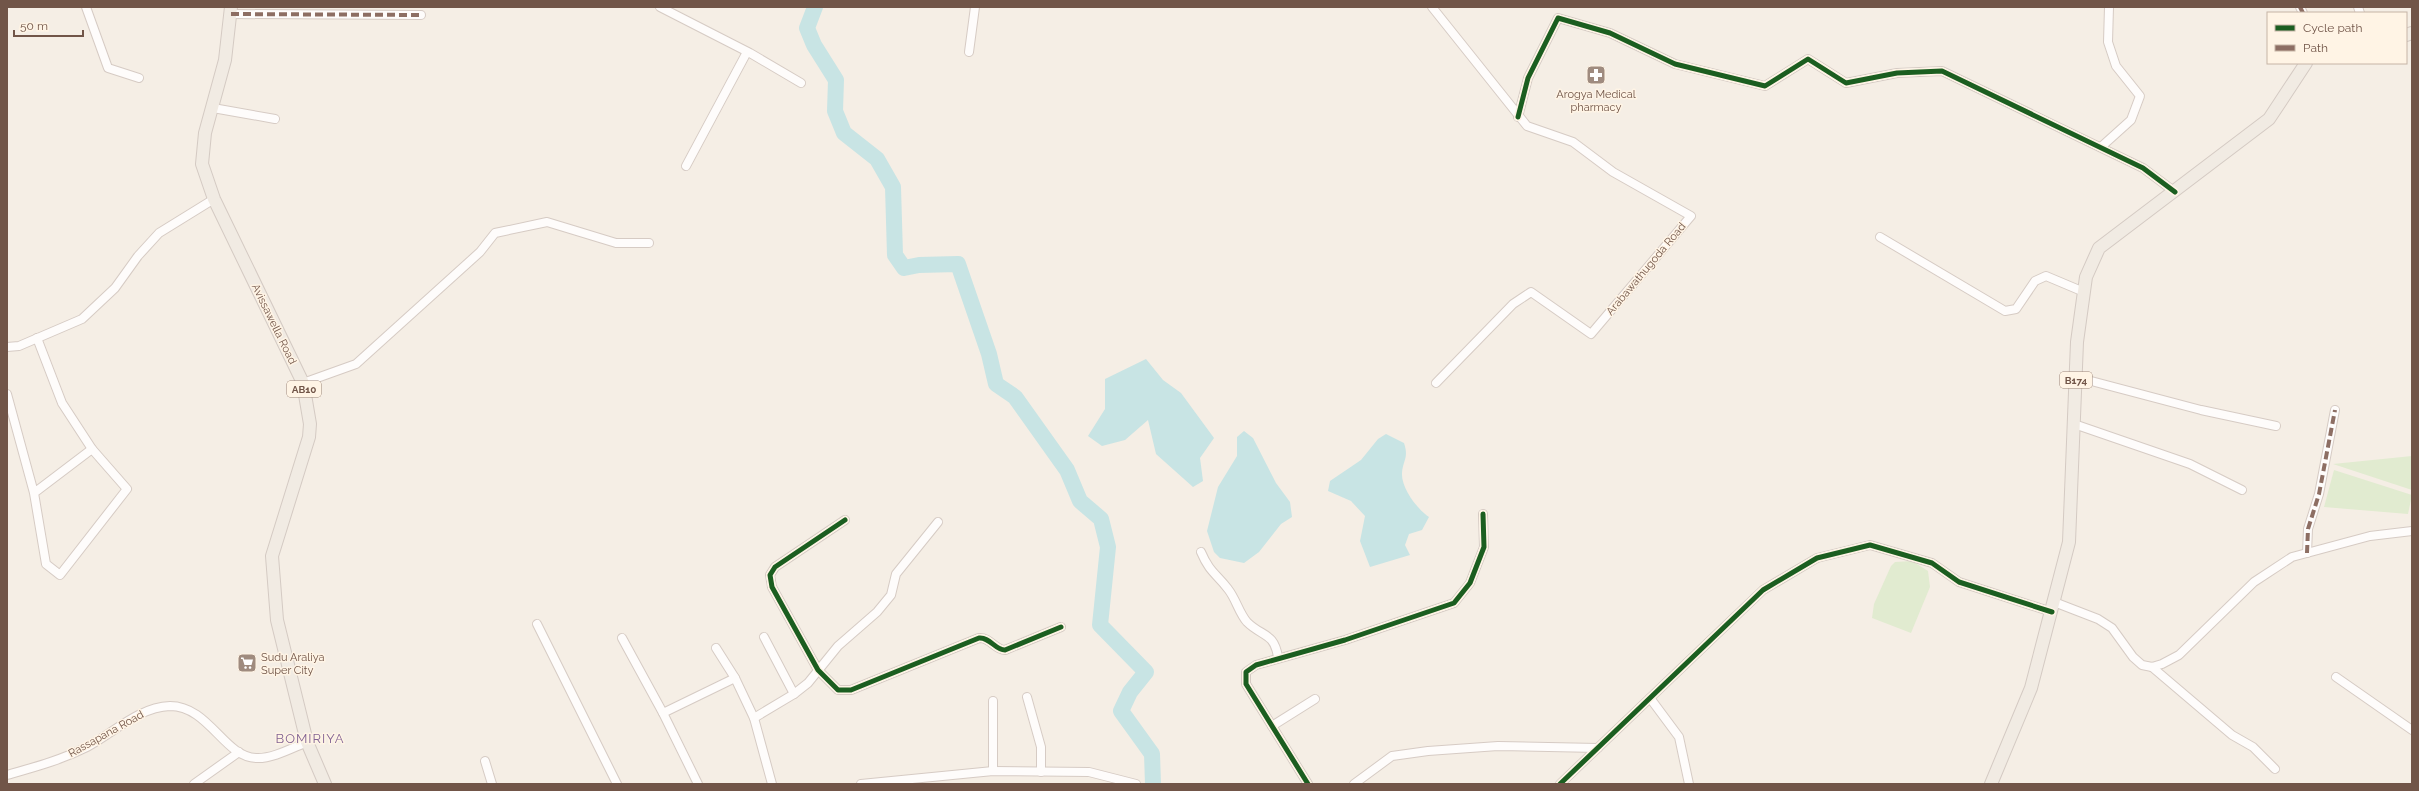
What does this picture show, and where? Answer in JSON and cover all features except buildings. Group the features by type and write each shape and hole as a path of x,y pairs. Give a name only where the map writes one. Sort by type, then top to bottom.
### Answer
{"main road":[{"name":"Avissawella Road","path":"230,9 225,60 205,133 202,164 214,199 303,382 310,424 309,437 272,556 277,620 308,742 325,784"},
{"name":"B174","path":"1991,784 2031,688 2069,542 2077,342 2086,277 2099,248 2175,192 2269,119 2305,64"}],"street":[{"path":"86,7 108,68 139,78"},
{"path":"660,7 747,52 801,83"},
{"path":"969,52 975,7"},
{"name":"Arabawathugoda Road","path":"1432,7 1518,117 1527,126 1573,142 1613,172 1691,216 1591,334 1531,292 1513,304 1436,383"},
{"path":"2101,148 2132,120 2140,96 2116,66 2108,42 2109,7"},
{"path":"230,9 421,15"},
{"path":"1518,117 1528,78 1558,18 1610,33 1675,64 1765,86 1808,59 1846,83 1897,72 1942,71 2143,168 2175,192"},
{"path":"686,166 747,52"},
{"path":"213,108 275,119"},
{"path":"7,347 19,346 82,319 115,288 138,256 159,233 214,199"},
{"path":"303,382 356,364 480,252 495,233 547,222 616,243 649,243"},
{"path":"1880,237 2005,311 2016,309 2035,281 2046,276 2084,292"},
{"path":"7,394 34,493 46,564 60,575 127,489 92,449 62,403 37,338"},
{"path":"2076,377 2201,410 2276,426"},
{"path":"2307,553 2308,529 2319,494 2335,410"},
{"path":"2074,424 2190,464 2242,490"},
{"path":"34,493 92,449"},
{"path":"1308,784 1246,684 1246,672 1250,667 1345,640 1454,603 1470,583 1484,547 1483,514"},
{"path":"844,520 774,567 770,575 772,587 818,670 838,690 844,691 902,671 979,638 985,639 1000,650 1005,650 1061,627"},
{"path":"754,718 794,694 808,683 838,646 877,612 891,595 896,574 938,522"},
{"path":"1560,784 1763,590 1816,558 1870,545 1932,563 1960,582 2102,622 2112,628 2133,657 2142,665 2152,667 2162,664 2179,655 2254,582 2292,557 2370,536 2412,531"},
{"path":"1201,552 1208,568 1228,589 1247,622 1272,638 1276,647 1278,658"},
{"path":"537,624 618,784"},
{"path":"764,637 794,694"},
{"path":"622,638 663,713 698,784"},
{"path":"716,648 735,678 754,718 772,784"},
{"path":"2152,667 2232,735 2253,747 2276,769"},
{"path":"2336,677 2412,730"},
{"path":"663,713 735,678"},
{"path":"1027,697 1037,724 1041,746 1041,772"},
{"path":"1650,698 1679,737 1689,784"},
{"path":"1272,726 1315,699"},
{"path":"993,701 993,771"},
{"name":"Rassapana Road","path":"7,775 58,760 88,746 133,719 161,707 180,707 196,714 239,752 248,757 262,758 308,742"},
{"path":"1354,784 1392,756 1428,751 1498,746 1598,748"},
{"path":"194,784 239,752"},
{"path":"485,761 492,784"},
{"path":"861,784 993,771 1089,772 1132,784"}],"green space":[{"path":"2412,456 2412,490 2333,464"},
{"path":"2334,470 2412,495 2408,514 2324,507"},
{"path":"1912,561 1928,571 1930,587 1911,633 1872,618 1874,604 1891,566 1895,562"}],"water":[{"path":"1146,359 1163,380 1181,393 1214,438 1200,458 1203,481 1193,487 1156,454 1148,420 1125,440 1102,446 1088,436 1105,409 1105,379"},
{"path":"1244,431 1253,438 1276,483 1290,502 1292,517 1281,524 1259,552 1244,563 1220,558 1214,552 1207,531 1218,487 1237,456 1237,437"},
{"path":"1386,434 1404,443 1406,456 1402,479 1404,485 1415,504 1429,517 1422,530 1409,534 1405,545 1410,555 1370,567 1360,541 1365,516 1351,501 1328,491 1330,481 1361,460 1378,439"}],"waterway":[{"path":"815,7 807,28 814,45 836,80 835,111 844,133 877,159 893,187 895,255 904,268 919,265 958,264 989,354 996,384 1015,397 1067,470 1080,501 1101,519 1108,547 1100,625 1146,672 1130,692 1121,711 1152,754 1153,784"}],"marked path":[{"path":"2300,7 2302,12"},
{"path":"231,14 421,15"},
{"path":"2307,553 2308,529 2319,494 2335,410"}],"cycle path":[{"path":"1518,117 1528,78 1558,18 1610,33 1675,64 1765,86 1808,59 1846,83 1897,73 1942,71 2143,168 2175,192"},
{"path":"1308,784 1246,684 1246,672 1256,665 1345,640 1454,603 1470,583 1484,547 1483,514"},
{"path":"845,520 775,567 770,575 772,587 818,670 838,690 851,690 979,638 986,639 998,648 1005,650 1061,627"},
{"path":"1560,784 1763,590 1817,558 1870,545 1932,563 1959,582 2052,612"}],"place":[{"name":"Arogya Medical pharmacy","path":"1596,75"},
{"name":"Sudu Araliya Super City","path":"247,663"}],"district":[{"name":"BOMIRIYA","path":"310,738"}]}
